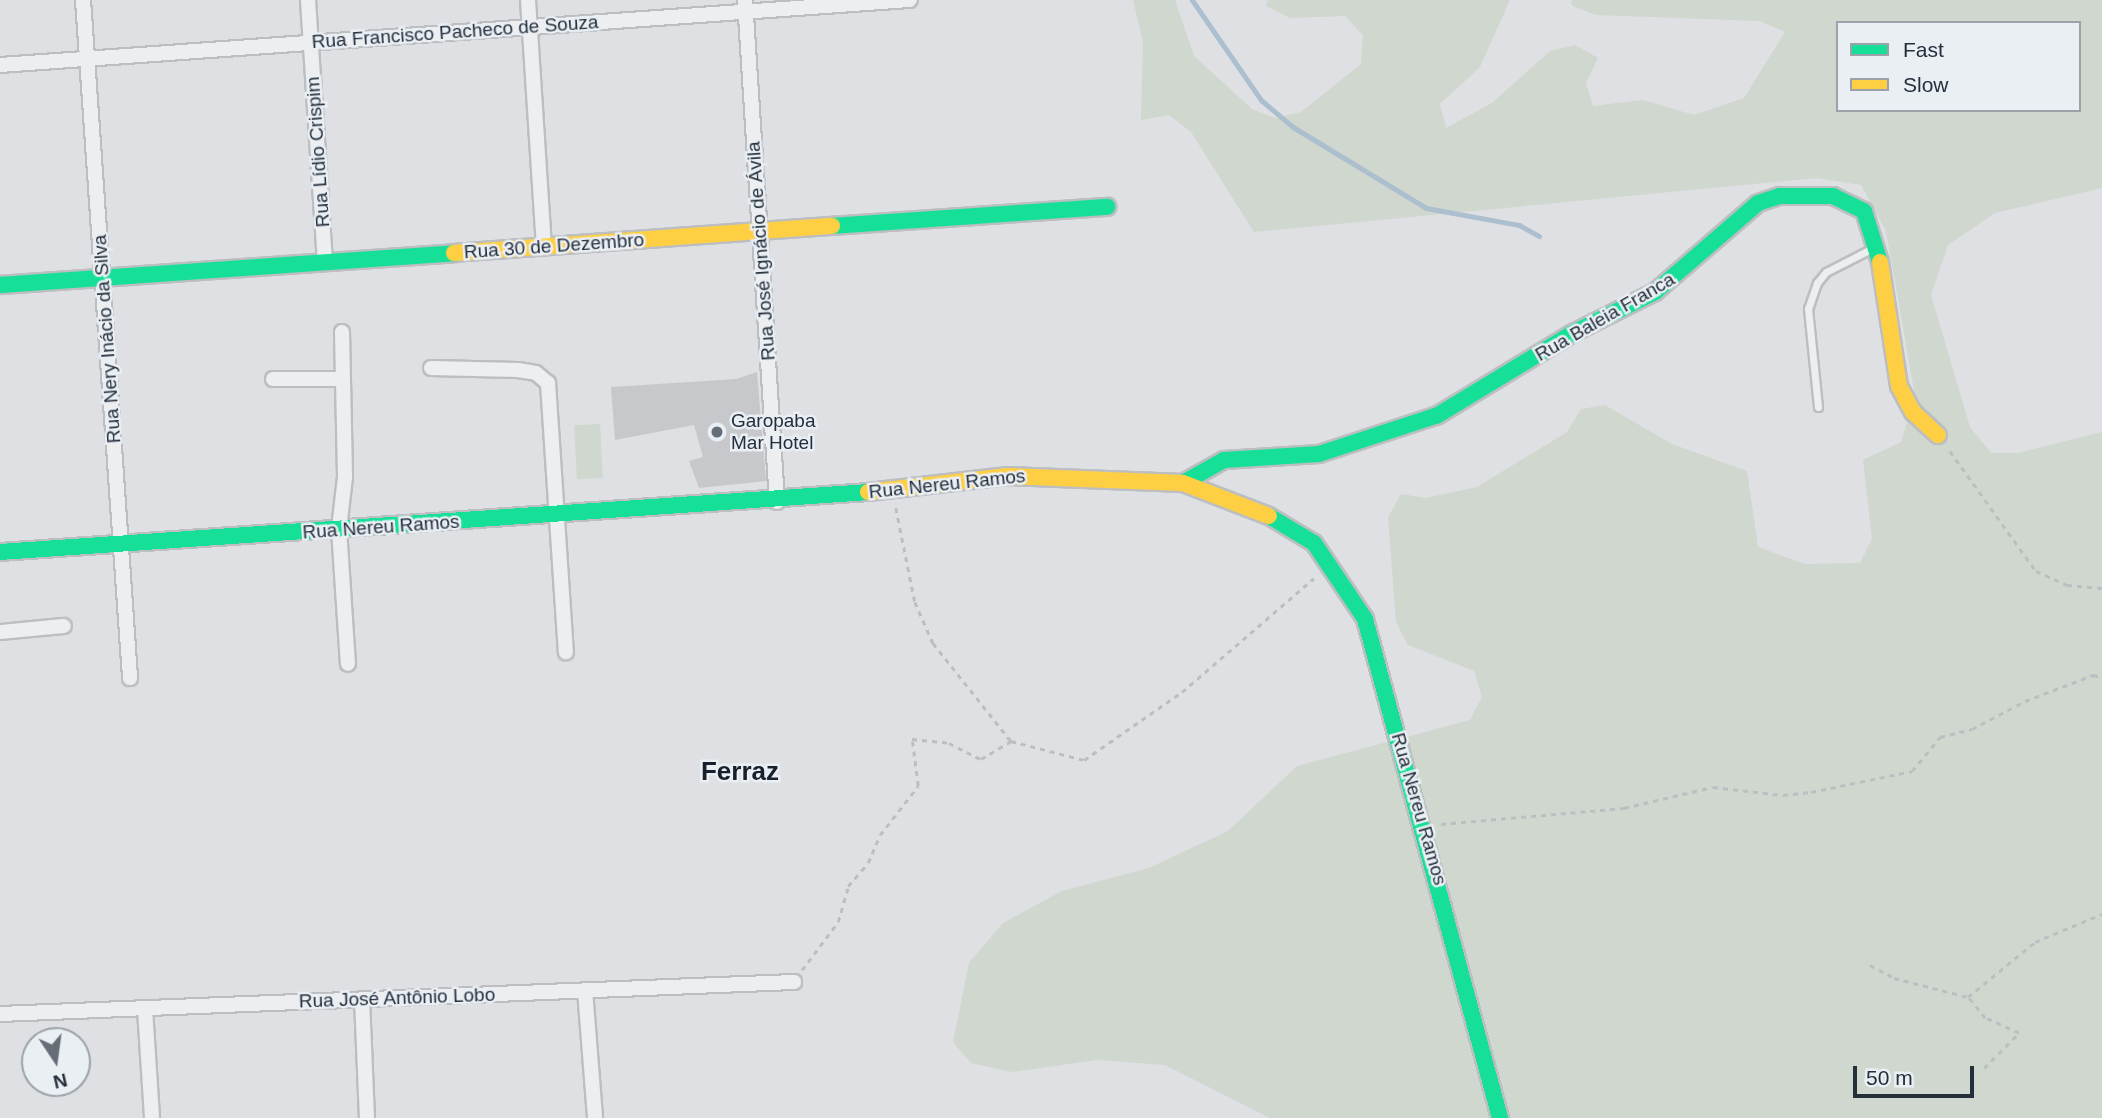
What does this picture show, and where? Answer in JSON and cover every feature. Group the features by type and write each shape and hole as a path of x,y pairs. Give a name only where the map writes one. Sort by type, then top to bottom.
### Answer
{"street":[{"name":"Rua Nery Inácio da Silva","path":"83,0 131,678"},
{"name":"Rua Lídio Crispim","path":"308,0 325,262"},
{"path":"528,0 544,246"},
{"name":"Rua Francisco Pacheco de Souza","path":"0,65 530,27 745,6 910,0"},
{"name":"Rua José Ignácio de Ávila","path":"745,6 777,502"},
{"name":"Rua Baleia Franca","path":"1182,483 1224,460 1320,454 1438,415 1570,334 1655,292 1765,200 1813,194 1853,201 1864,211 1877,246 1899,386 1913,412 1938,435"},
{"name":"Rua 30 de Dezembro","path":"0,285 1107,207"},
{"path":"342,332 345,477 339,529 348,664"},
{"path":"431,368 518,370 536,373 548,383 553,395 555,517 566,652"},
{"path":"273,379 342,379"},
{"name":"Rua Nereu Ramos","path":"0,552 777,502 1008,476 1182,483 1274,516 1314,543 1331,562 1371,635 1500,1118"},
{"path":"0,632 64,626"},
{"name":"Rua José Antônio Lobo","path":"0,1014 794,982"},
{"path":"585,990 595,1118"},
{"path":"362,999 367,1118"},
{"path":"145,1009 152,1118"}],"lane":[{"path":"1818,407 1808,309 1817,283 1826,272 1877,246"}],"path":[{"path":"1938,435 2036,571 2067,585 2102,588"},
{"path":"892,489 915,602 933,643 1012,741 1084,760 1182,692 1331,562"},
{"path":"1422,823 1483,824 1624,808 1713,787 1783,795 1912,771 1940,737 1972,729 2093,676 2102,677"},
{"path":"794,982 838,922 848,886 868,863 880,835 918,786 912,739 949,743 981,759 1012,741"},
{"path":"1968,997 2035,942 2102,915"},
{"path":"1870,965 1894,978 1968,997 1985,1018 2018,1033 1984,1068"}],"shaded area":[{"path":"1133,0 1175,0 1194,56 1252,109 1275,118 1301,112 1361,64 1363,35 1345,16 1290,18 1266,6 1268,0 1510,0 1480,67 1440,104 1446,128 1492,103 1550,51 1575,45 1598,58 1586,83 1593,106 1643,100 1694,115 1744,98 1785,32 1760,21 1596,15 1571,5 1572,0 2102,0 2102,188 1995,213 1948,245 1931,295 1970,427 1991,453 2018,453 2102,432 2102,1118 1270,1118 1165,1065 1097,1060 1012,1072 971,1063 953,1042 969,963 1003,923 1062,891 1149,868 1228,831 1297,766 1470,720 1482,697 1474,671 1408,645 1396,622 1388,517 1401,494 1426,498 1477,487 1567,432 1581,409 1605,405 1672,444 1747,471 1758,547 1805,564 1860,563 1872,539 1863,460 1901,442 1915,396 1886,231 1861,185 1817,178 1254,232 1191,132 1169,115 1141,120 1143,42"},
{"path":"600,424 603,478 577,479 574,425"}],"building":[{"name":"Garopaba Mar Hotel","path":"757,372 766,481 699,488 689,461 703,457 694,425 615,440 611,387 736,379"}],"waterway":[{"path":"1192,0 1261,100 1293,127 1426,208 1519,225 1539,236"}],"traffic: fast":[{"path":"1183,483 1224,460 1319,454 1438,415 1571,334 1655,292 1758,203 1780,196 1833,196 1864,211 1880,262"},
{"path":"832,226 1107,207"},
{"path":"0,285 454,253"},
{"path":"0,552 868,492"},
{"path":"1269,516 1314,543 1365,619 1500,1118"}],"traffic: slow":[{"path":"454,253 832,226"},
{"path":"1880,262 1899,386 1913,412 1938,435"},
{"path":"868,492 1008,476 1183,483 1269,516"}],"place":[{"name":"Garopaba Mar Hotel","path":"717,432"}],"district":[{"name":"Ferraz","path":"740,772"}]}
